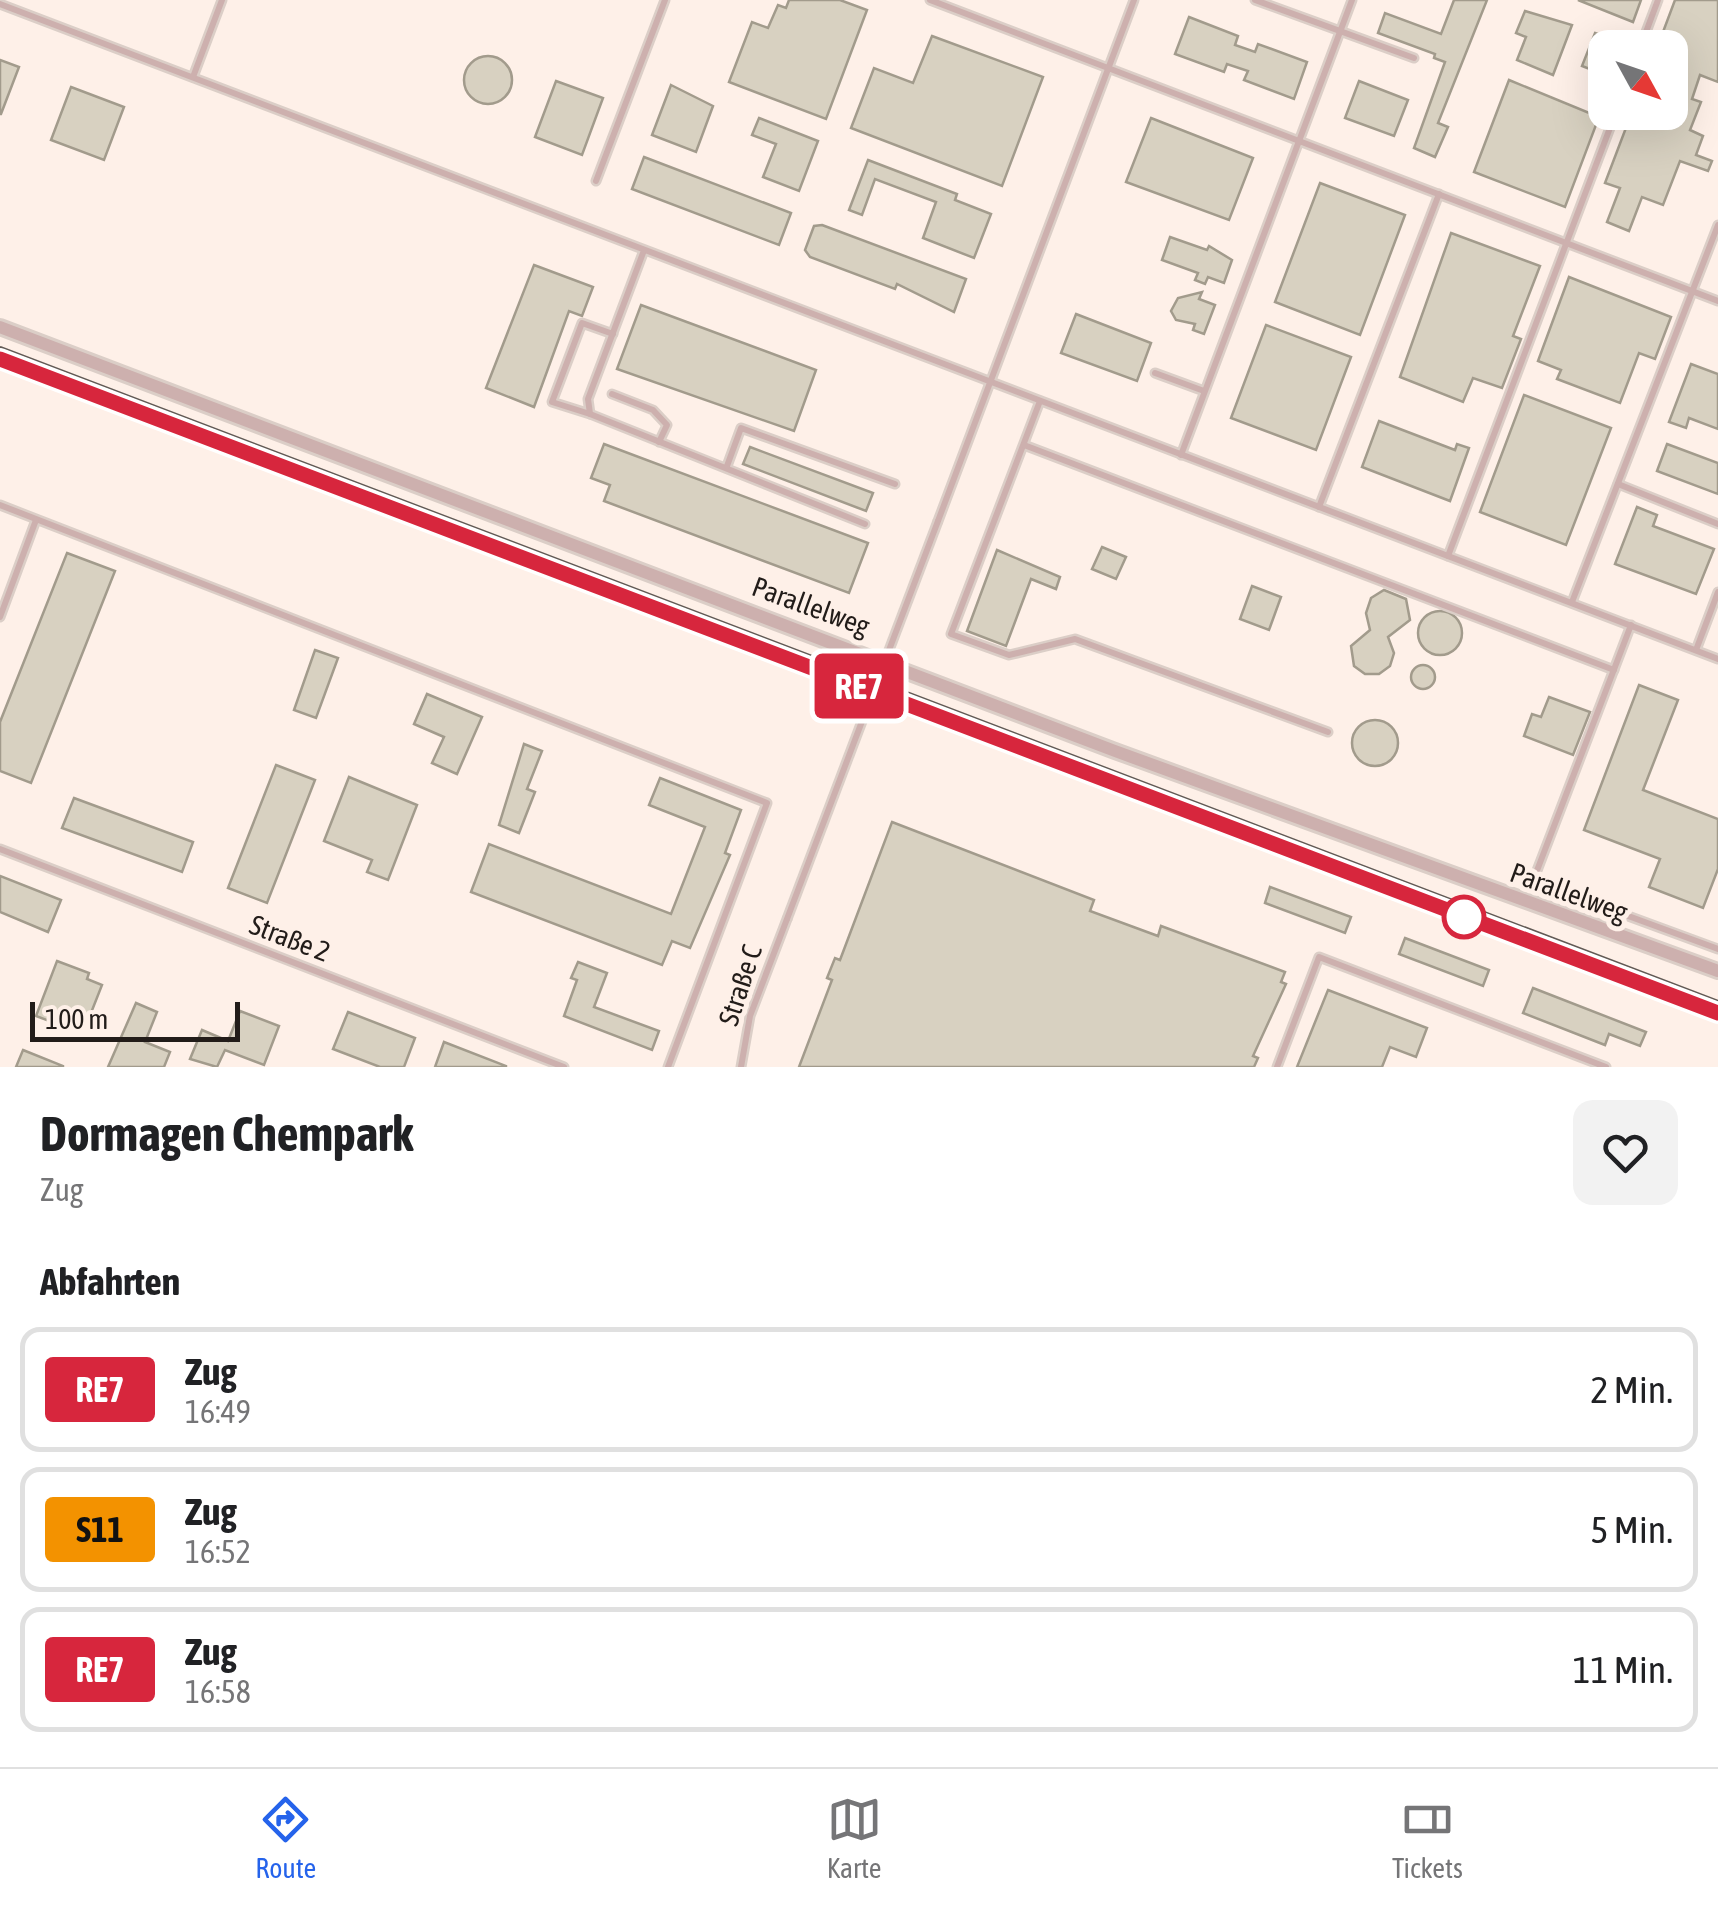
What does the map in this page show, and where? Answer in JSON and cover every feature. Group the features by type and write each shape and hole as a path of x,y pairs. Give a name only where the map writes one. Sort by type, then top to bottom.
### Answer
{"street":[{"name":"Parallelweg","path":"0,327 1116,751 1718,972"}],"lane":[{"path":"193,77 222,0"},
{"path":"596,182 665,0"},
{"path":"930,0 1718,301"},
{"name":"Straße C","path":"742,1067 750,1016 786,918 1134,0"},
{"path":"1255,0 1414,58"},
{"path":"1181,455 1352,0"},
{"path":"1647,30 1658,0"},
{"path":"0,4 1718,659"},
{"path":"1448,556 1609,130"},
{"path":"1319,507 1439,194"},
{"path":"1572,602 1718,226"},
{"path":"590,414 588,399 644,252"},
{"path":"613,334 582,323 552,402 726,466 864,524"},
{"path":"1155,374 1204,392"},
{"path":"612,394 653,410 666,425 660,442"},
{"path":"1040,402 951,634 1009,656 1075,639 1328,732"},
{"path":"726,466 741,428 895,484"},
{"path":"1024,444 1614,670"},
{"path":"1618,484 1718,524"},
{"path":"0,504 768,803 668,1067"},
{"path":"0,617 36,520"},
{"path":"1696,650 1718,592"},
{"path":"1631,625 1534,881 1718,949"},
{"name":"Straße 2","path":"0,849 564,1067"},
{"path":"1277,1067 1319,957 1606,1067"}],"building":[{"path":"789,0 840,0 867,10 826,119 729,82 752,22 768,28 778,5 786,8"},
{"path":"1454,0 1487,0 1438,123 1448,127 1435,157 1414,148 1445,62 1434,58 1435,54 1378,33 1385,13 1441,34"},
{"path":"1578,0 1641,0 1633,22"},
{"path":"1675,0 1718,0 1718,82 1700,75 1692,99 1701,102 1690,130 1703,136 1696,155 1712,161 1708,171 1680,161 1663,205 1642,197 1629,231 1607,222 1620,188 1605,183 1625,130 1688,130 1688,30 1664,30"},
{"path":"1525,11 1572,25 1553,75 1517,60 1526,37 1516,33"},
{"path":"1189,17 1238,36 1235,45 1255,52 1258,44 1307,62 1294,99 1244,80 1248,71 1227,64 1224,72 1175,54"},
{"path":"932,36 1043,77 1002,186 851,128 874,68 913,83"},
{"path":"488,56 505,63 512,80 505,97 488,104 471,97 464,80 471,63"},
{"path":"0,60 19,67 1,114 0,114"},
{"path":"1509,80 1588,112 1588,130 1594,130 1565,207 1474,172"},
{"path":"556,81 603,98 582,155 535,137"},
{"path":"1359,81 1408,100 1394,136 1345,118"},
{"path":"671,85 713,106 696,152 652,135"},
{"path":"71,87 124,107 104,160 51,140"},
{"path":"759,118 818,141 799,191 763,177 776,144 752,135"},
{"path":"1151,118 1253,158 1229,220 1126,182"},
{"path":"644,157 791,213 779,245 632,189"},
{"path":"868,160 957,194 955,200 991,214 974,258 923,238 936,202 875,179 862,215 849,210"},
{"path":"1320,183 1405,215 1360,335 1275,302"},
{"path":"822,225 966,279 954,312 897,284 895,289 810,257 805,250 814,226"},
{"path":"1451,233 1540,266 1513,336 1521,339 1502,388 1473,378 1463,402 1400,377"},
{"path":"1170,237 1207,250 1209,246 1232,260 1224,283 1208,277 1205,284 1195,280 1198,273 1162,260"},
{"path":"534,265 593,287 582,316 569,311 534,407 486,388"},
{"path":"1569,277 1671,317 1655,359 1639,353 1620,403 1557,379 1561,370 1538,361"},
{"path":"1202,292 1199,299 1215,305 1204,334 1193,330 1195,324 1176,320 1171,311 1178,298"},
{"path":"641,305 816,370 794,431 617,369"},
{"path":"1076,314 1151,343 1137,381 1061,353"},
{"path":"1266,325 1351,357 1316,450 1231,418"},
{"path":"1691,364 1718,374 1718,429 1689,418 1686,428 1669,422"},
{"path":"1524,395 1611,428 1566,545 1480,512"},
{"path":"1379,421 1455,450 1457,444 1469,448 1450,501 1362,467"},
{"path":"604,444 868,543 849,593 604,501 610,485 591,478"},
{"path":"1667,444 1718,463 1718,494 1657,471"},
{"path":"750,447 873,493 866,511 743,464"},
{"path":"1637,507 1657,515 1653,526 1714,549 1696,594 1615,564"},
{"path":"1102,547 1126,557 1116,579 1092,569"},
{"path":"997,550 1060,577 1056,589 1031,579 1006,646 967,631"},
{"path":"67,553 115,571 31,783 0,771 0,722"},
{"path":"1252,586 1281,597 1269,630 1240,619"},
{"path":"1384,590 1406,599 1410,620 1388,637 1394,653 1390,666 1379,674 1365,674 1354,666 1351,646 1370,630 1366,613 1371,598"},
{"path":"1440,611 1455,618 1462,633 1455,648 1440,655 1425,648 1418,633 1425,618"},
{"path":"315,650 338,658 316,718 294,710"},
{"path":"1423,665 1435,677 1423,689 1411,677"},
{"path":"1639,685 1678,700 1643,790 1718,819 1718,869 1703,908 1649,887 1660,859 1584,830"},
{"path":"427,694 482,717 457,774 432,763 444,737 414,724"},
{"path":"1549,697 1590,712 1573,755 1524,736 1532,714 1541,717"},
{"path":"1375,720 1391,727 1398,743 1391,759 1375,766 1359,759 1352,743 1359,727"},
{"path":"524,744 542,751 527,789 535,792 519,833 499,825"},
{"path":"276,765 315,780 267,903 228,888"},
{"path":"349,777 417,805 388,880 367,872 372,860 324,841"},
{"path":"660,778 741,810 725,853 730,855 690,948 672,941 662,965 471,892 489,844 671,914 705,827 649,805"},
{"path":"74,798 193,842 182,872 62,828"},
{"path":"892,822 1094,900 1090,911 1158,936 1161,926 1285,972 1281,982 1286,984 1253,1056 1258,1058 1254,1067 799,1067 832,980 827,978 835,958 840,960"},
{"path":"0,876 61,900 48,932 0,912"},
{"path":"1270,887 1351,917 1345,933 1265,903"},
{"path":"1405,938 1489,970 1483,986 1399,954"},
{"path":"57,961 89,973 87,979 102,985 89,1018 74,1013 68,1028 36,1016"},
{"path":"578,962 607,973 594,1007 659,1031 652,1050 564,1016 577,980 571,978"},
{"path":"1533,988 1646,1032 1640,1046 1609,1034 1605,1045 1523,1013"},
{"path":"1328,990 1427,1028 1416,1057 1390,1047 1382,1067 1297,1067"},
{"path":"136,1003 157,1012 145,1042 170,1052 164,1067 108,1067"},
{"path":"240,1011 279,1026 264,1065 225,1050 217,1067 190,1059 202,1030 228,1041"},
{"path":"348,1012 415,1038 404,1067 380,1067 333,1049"},
{"path":"444,1042 506,1066 506,1067 435,1067"},
{"path":"23,1050 63,1066 63,1067 16,1067"}],"railway":[{"path":"0,350 1718,1004"}],"train":[{"name":"RE7","path":"0,359 1718,1013"}]}
